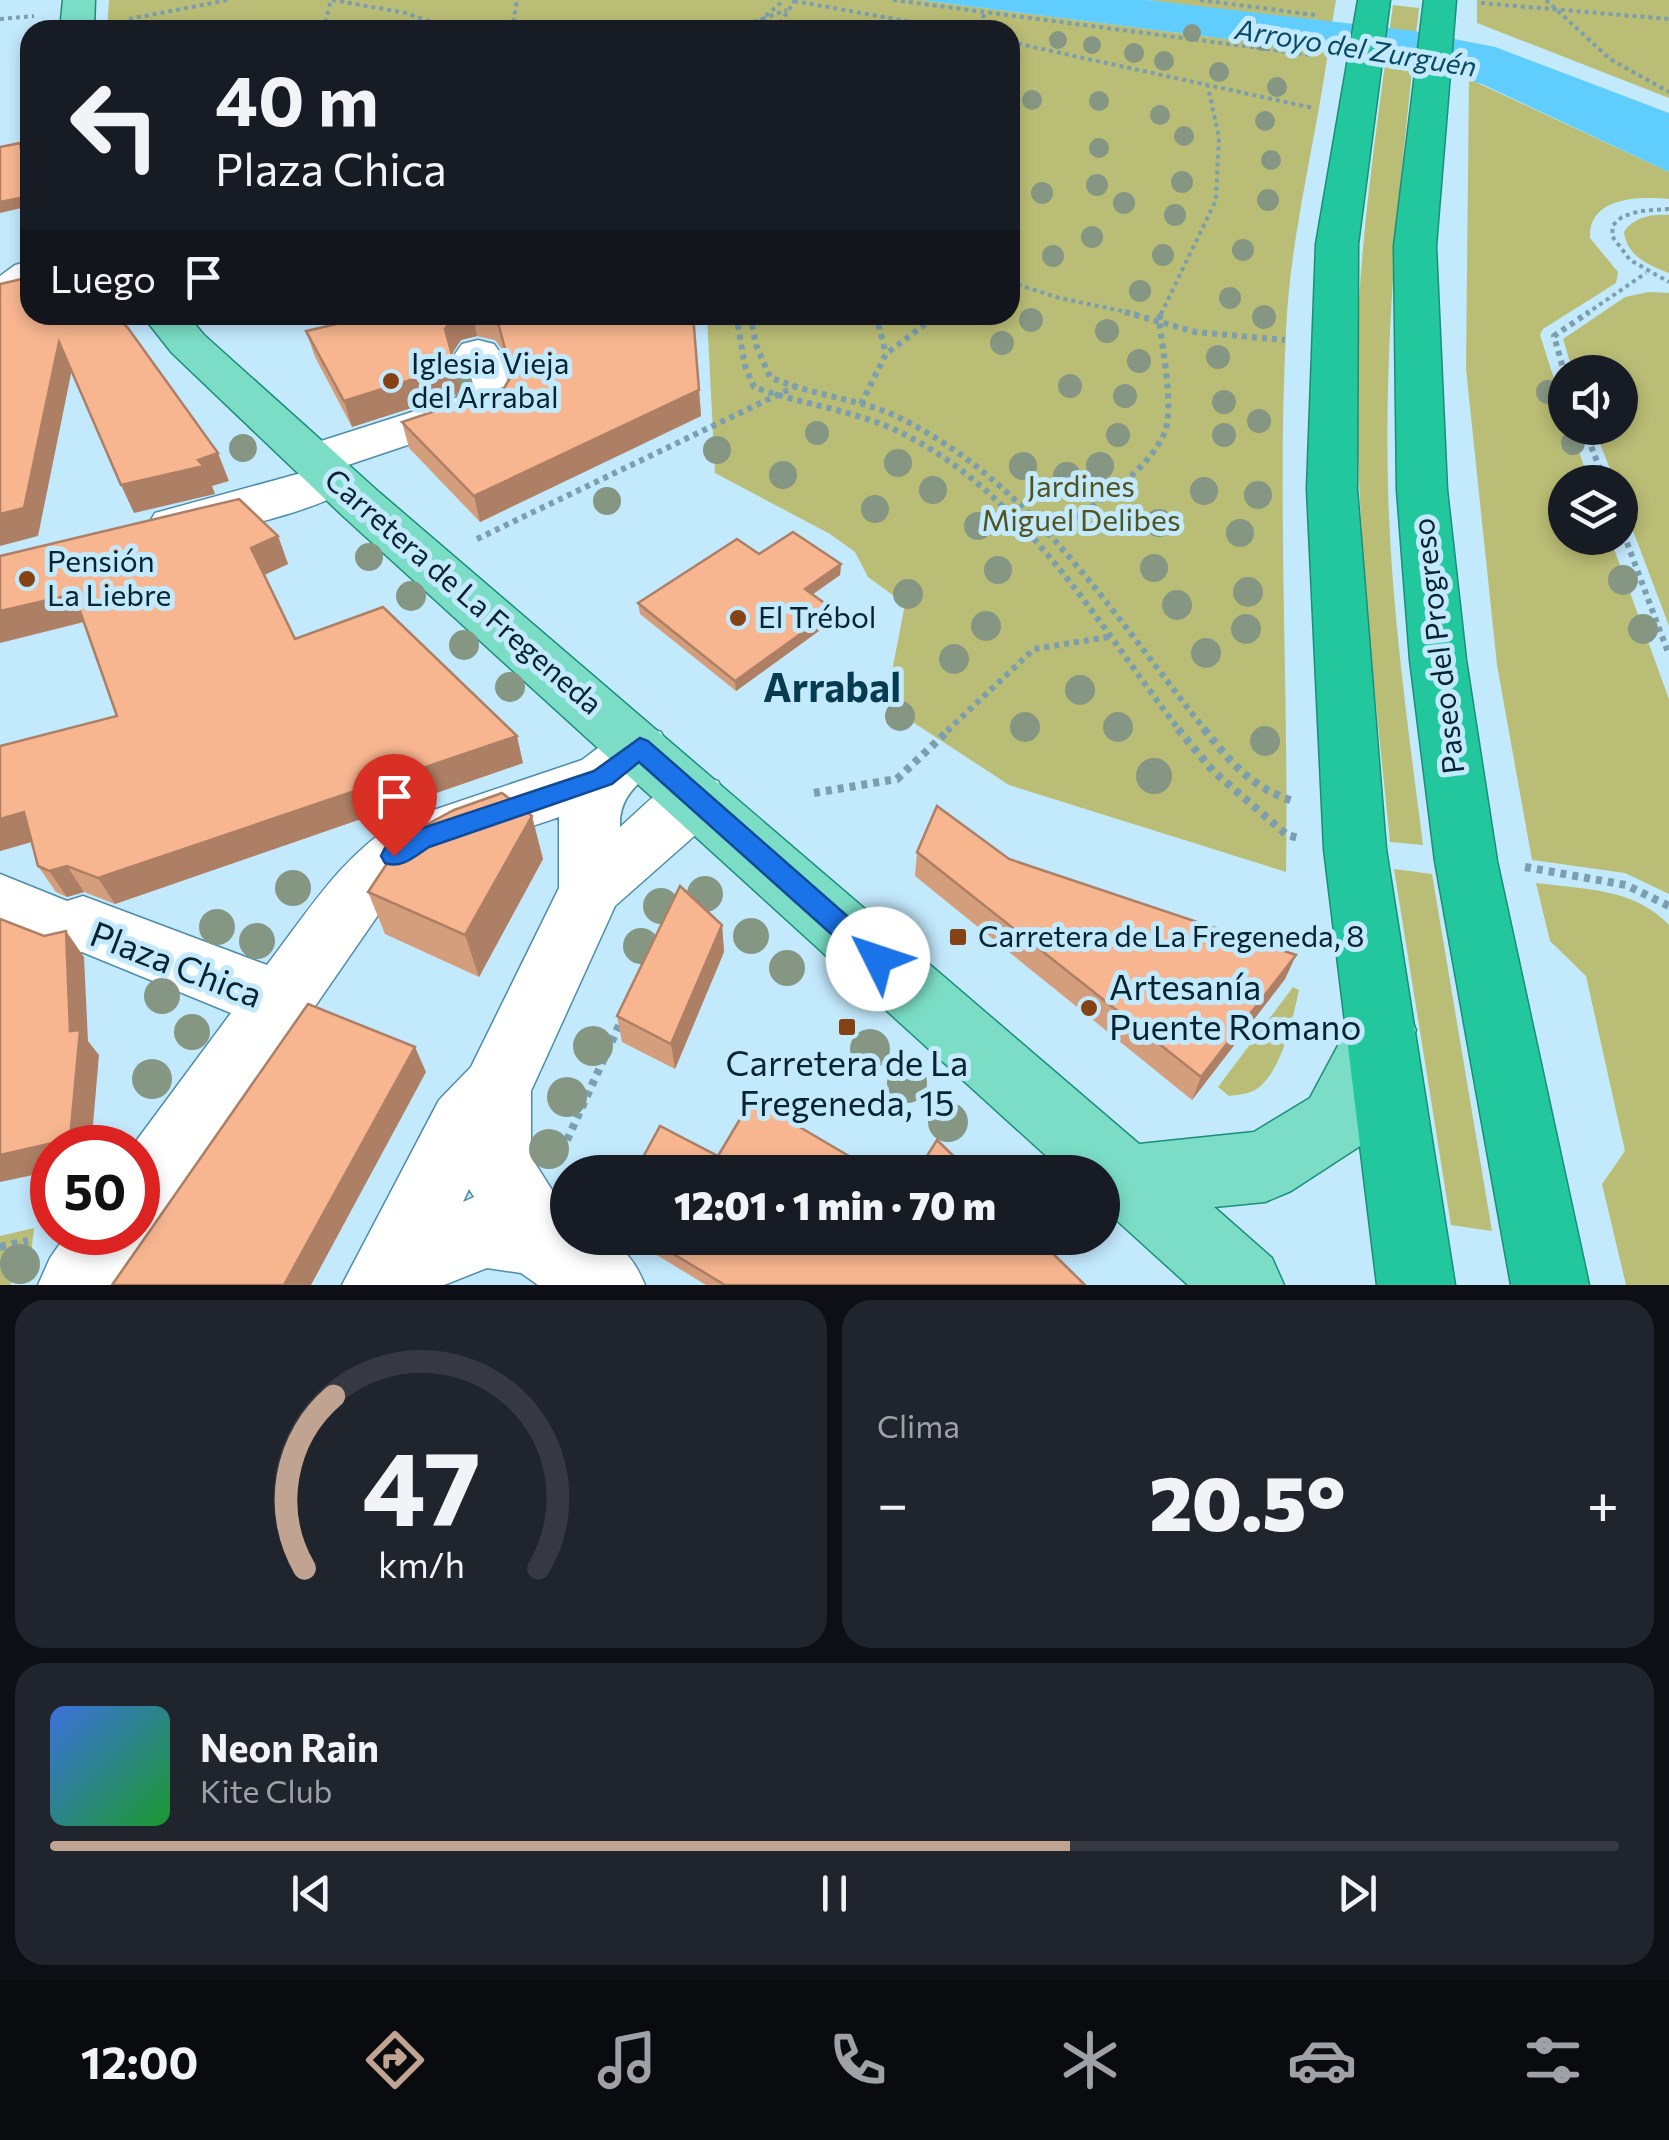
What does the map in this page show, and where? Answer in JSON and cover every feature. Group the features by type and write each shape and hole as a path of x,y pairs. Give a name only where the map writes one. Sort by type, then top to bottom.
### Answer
{"highway":[{"name":"Paseo del Progreso","path":"1450,7 1432,90 1416,246 1422,490 1438,660 1466,861 1550,1285"},
{"path":"1373,8 1337,244 1332,489 1355,849 1416,1285"}],"main road":[{"name":"Carretera de La Fregeneda","path":"172,325 621,763 697,798 1246,1284"},
{"path":"1126,1181 1265,1166 1335,1122 1382,1030"}],"street":[{"path":"130,536 275,500 323,469 490,402 478,354"},
{"path":"590,888 589,812 621,763"},
{"name":"Plaza Chica","path":"160,1169 363,886 394,856 420,840 621,763"},
{"path":"386,1276 464,1124 496,1090 590,888 697,798"},
{"name":"Plaza Chica","path":"0,900 64,930 84,924 238,984 278,1005"},
{"path":"496,1090 495,1163 535,1238"},
{"path":"386,1276 487,1230 535,1238 606,1285"},
{"path":"76,1285 98,1255"}],"path":[{"path":"128,12 129,19 228,0"},
{"path":"331,0 425,20"},
{"path":"762,19 784,0"},
{"path":"782,20 795,0 903,20"},
{"path":"893,0 1312,55"},
{"path":"1200,0 1315,15"},
{"path":"1546,0 1610,59 1669,92"},
{"path":"1450,7 1606,11 1669,19"},
{"path":"762,19 788,10"},
{"path":"980,20 987,12"},
{"path":"0,20 36,16"},
{"path":"1020,44 1328,112"},
{"path":"1049,532 1062,528 1134,474 1165,433 1160,319 1216,200 1219,137 1208,87"},
{"path":"1669,209 1644,210 1614,223 1610,234 1614,247 1646,273 1669,282"},
{"path":"1559,355 1554,336 1646,273"},
{"path":"1020,285 1059,298 1160,319 1196,332 1296,341"},
{"path":"327,325 334,346"},
{"path":"738,325 745,366 754,387 774,396 857,414 911,438 952,465 1032,538 1195,752 1287,835 1310,840"},
{"path":"752,325 770,377 909,422 941,443 1049,532 1238,770 1266,792 1306,806"},
{"path":"879,325 886,354"},
{"path":"862,404 886,354 924,325"},
{"path":"467,544 794,387"},
{"path":"1632,555 1669,654"},
{"path":"814,793 897,779 1034,649 1108,637"},
{"path":"1521,866 1626,885 1669,906"},
{"path":"560,1155 624,1015"}],"green space":[{"name":"Jardines Miguel Delibes","path":"109,0 921,0 1328,52 1298,226 1286,331 1286,872 1009,785 908,719 888,692 905,604 868,577 855,552 830,534 715,473 708,325 1020,325 1020,20 108,20"},
{"path":"1147,0 1336,0 1332,23"},
{"path":"1477,0 1669,0 1669,98 1477,23"},
{"path":"1393,5 1419,8 1395,248 1387,427 1393,577 1423,845 1390,842 1360,504 1359,301"},
{"path":"1469,79 1669,172 1669,199 1630,199 1597,214 1590,238 1618,272 1616,283 1543,329 1540,335 1548,360 1548,445 1576,445 1584,465 1548,465 1548,555 1616,555 1669,699 1669,894 1625,873 1532,860 1497,665 1466,369"},
{"path":"1669,215 1669,273 1634,253 1624,232 1644,218"},
{"path":"1669,293 1669,626 1638,544 1638,465 1608,465 1601,445 1638,445 1638,355 1568,355 1563,339 1625,297"},
{"path":"1394,869 1432,874 1492,1231 1451,1225"},
{"path":"1536,883 1624,897 1669,925 1669,1285 1626,1285 1602,1184 1625,1151 1586,976 1550,941"},
{"path":"1293,987 1299,990 1293,1016 1271,1073 1253,1091 1229,1096 1218,1087"},
{"path":"30,1229 31,1255 10,1285 0,1285 0,1236"}],"water":[{"name":"Arroyo del Zurguén","path":"921,0 1147,0 1414,31 1495,47 1669,113 1669,172 1482,84 1414,63"}],"building":[{"path":"20,143 20,198 0,202 0,147"},
{"path":"20,279 20,325 125,325 218,453 198,460 204,466 121,485 59,342 24,508 0,514 0,284"},
{"name":"Iglesia Vieja del Arrabal","path":"332,325 448,325 445,329 455,366 344,401 306,331"},
{"path":"694,325 699,390 474,496 402,422 504,388 512,375 499,326"},
{"path":"239,499 278,536 251,548 295,639 383,607 517,736 98,878 67,866 49,871 38,866 24,812 0,819 0,746 117,716 74,594 0,611 0,556"},
{"path":"793,532 841,564 805,589 834,610 735,681 638,603 737,539 759,554"},
{"path":"502,793 532,816 465,935 368,892 404,838 454,810"},
{"path":"937,806 1009,859 1296,955 1201,1077 917,852"},
{"path":"680,886 722,925 671,1044 617,1016"},
{"path":"0,919 44,936 66,931 70,1031 80,1030 71,1125 30,1125 30,1148 0,1155"},
{"path":"308,1004 415,1047 284,1285 112,1285 133,1255 160,1255 160,1216"},
{"path":"752,1099 847,1155 719,1155"},
{"path":"660,1126 716,1155 644,1155"},
{"path":"937,1140 952,1155 928,1155"},
{"path":"675,1255 1054,1255 1085,1285 725,1285"}],"place":[{"name":"Iglesia Vieja del Arrabal","path":"391,381"},
{"name":"Pensión La Liebre","path":"27,579"},
{"name":"El Trébol","path":"738,618"},
{"name":"Carretera de La Fregeneda, 8","path":"958,937"},
{"name":"Artesanía Puente Romano","path":"1089,1008"},
{"name":"Carretera de La Fregeneda, 15","path":"847,1027"}],"district":[{"name":"Arrabal","path":"832,688"}],"route":[{"path":"394,856 420,840 603,778 640,748 878,959"}]}
